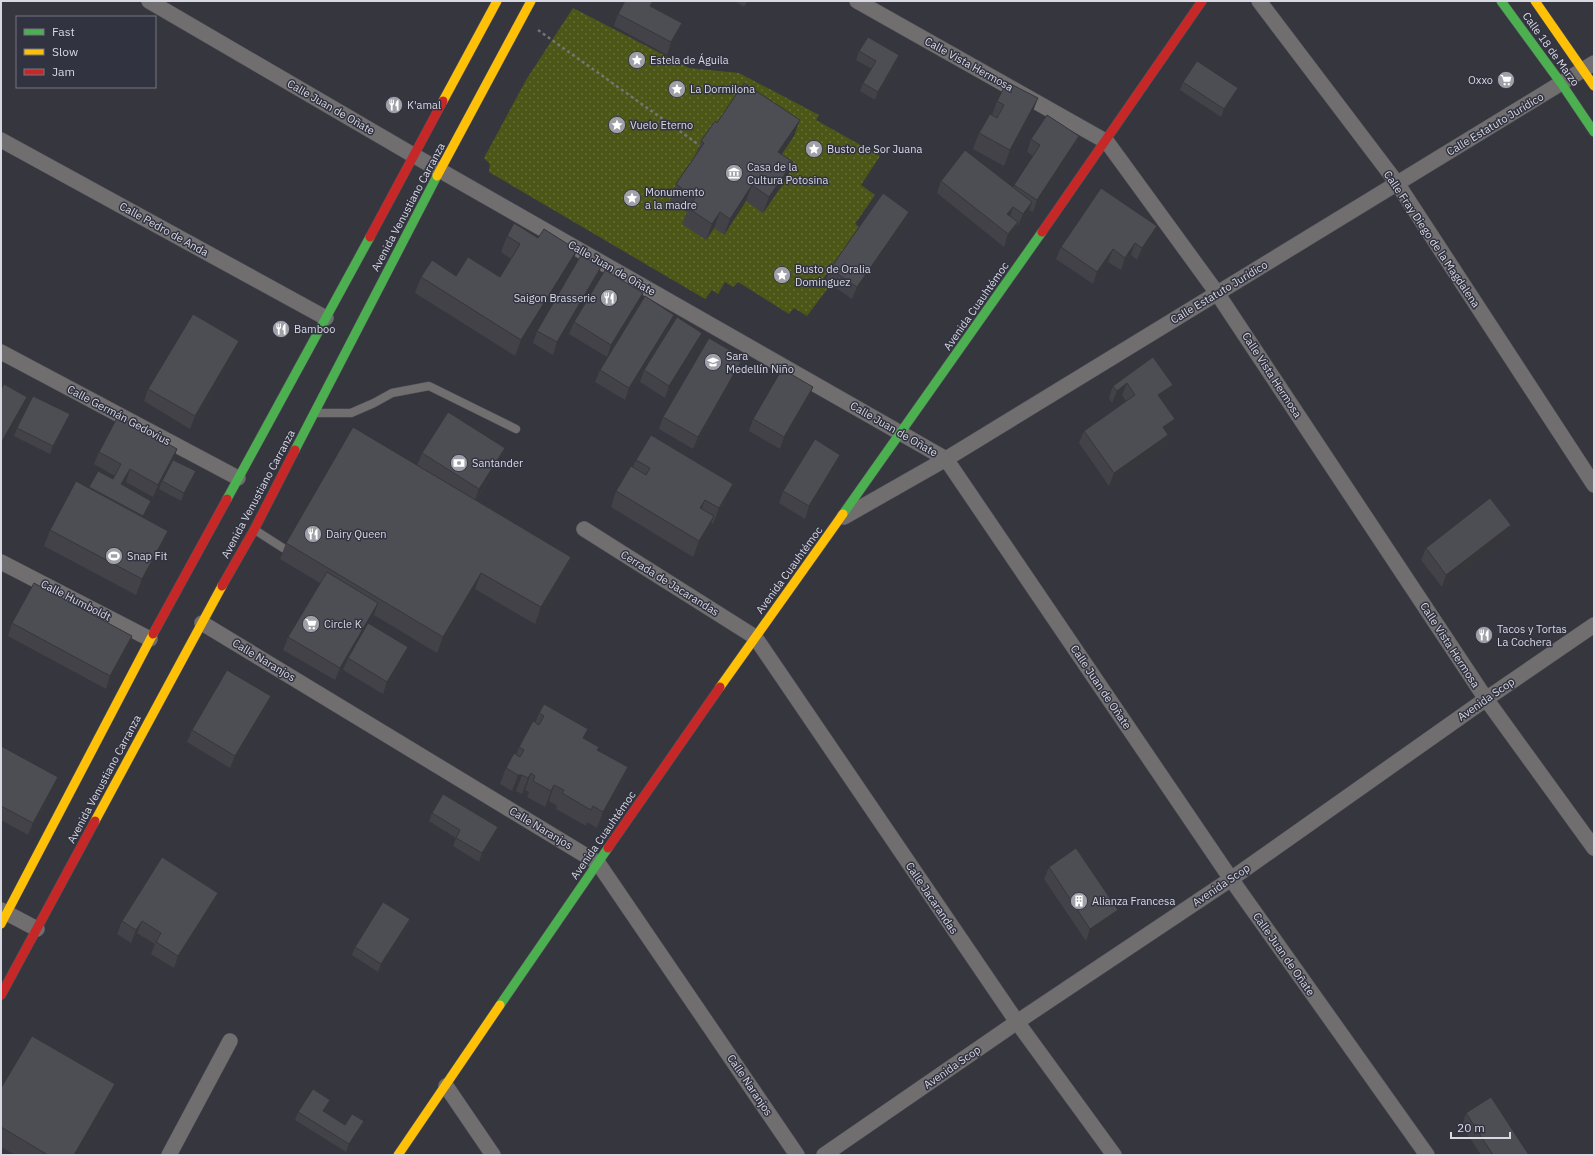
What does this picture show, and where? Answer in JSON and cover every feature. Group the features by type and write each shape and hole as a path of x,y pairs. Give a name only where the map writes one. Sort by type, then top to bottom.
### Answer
{"main road":[{"name":"Avenida Venustiano Carranza","path":"3,916 150,639 326,318 497,1"},
{"name":"Avenida Venustiano Carranza","path":"1,995 202,623 254,530 440,170 531,1"},
{"name":"Avenida Cuauhtémoc","path":"398,1155 755,637 1107,142 1202,1"},
{"name":"Calle 18 de Marzo","path":"1501,1 1561,83 1594,132"},
{"name":"Calle 18 de Marzo","path":"1535,1 1589,66 1594,86"}],"street":[{"name":"Calle Juan de Oñate","path":"150,1 413,155 946,459 1231,879 1427,1155"},
{"name":"Calle Vista Hermosa","path":"857,1 1107,142 1217,293 1486,699 1594,848"},
{"name":"Calle Fray Diego de la Magdalena","path":"1259,1 1397,183 1594,485"},
{"name":"Calle Estatuto Jurídico","path":"841,518 946,459 1589,66"},
{"name":"Calle Pedro de Anda","path":"1,140 326,318"},
{"name":"Calle Germán Gedovius","path":"1,352 238,478"},
{"name":"Cerrada de Jacarandas","path":"584,529 755,637"},
{"name":"Calle Humboldt","path":"1,562 150,639"},
{"name":"Calle Naranjos","path":"202,623 598,863 797,1155"},
{"name":"Avenida Scop","path":"824,1155 1017,1022 1231,879 1486,699 1594,625"},
{"name":"Calle Jacarandas","path":"755,637 1017,1022 1114,1155"},
{"path":"3,916 37,929"},
{"path":"168,1155 230,1041"},
{"path":"446,1086 493,1155"}],"lane":[{"path":"314,413 351,413 374,404 392,393 429,386 516,429"},
{"path":"254,530 283,548"}],"path":[{"path":"522,18 558,46 702,147"}],"green space":[{"path":"573,8 689,68 739,73 819,115 816,120 880,156 861,185 875,195 855,224 859,227 821,282 828,288 807,316 794,308 789,314 738,282 733,287 725,282 718,294 712,290 705,299 489,172 490,164 484,158 526,80"}],"building":[{"path":"625,1 653,1 650,6 682,23 671,42 618,14"},
{"path":"868,37 899,55 878,92 863,83 876,61 859,51"},
{"path":"1197,61 1238,88 1224,109 1183,82"},
{"path":"1007,82 1038,98 1010,150 979,133 990,114 997,118 1004,105 997,101"},
{"name":"Casa de la Cultura Potosina","path":"744,83 800,120 778,152 793,162 769,197 752,185 730,219 720,212 712,224 688,208 695,198 676,184 704,143 701,141 715,121 717,123"},
{"path":"1047,115 1079,136 1037,200 1014,185 1040,145 1031,139"},
{"path":"965,150 1032,202 1023,214 1013,207 1007,214 1018,222 1008,234 941,181"},
{"path":"1101,188 1157,226 1142,248 1135,243 1125,258 1113,249 1097,272 1061,247"},
{"path":"883,193 909,212 857,287 830,269"},
{"path":"514,223 538,238 544,229 577,250 521,340 421,277 432,260 456,276 468,257 500,277 520,244 507,236"},
{"path":"581,255 601,267 557,342 537,331"},
{"path":"605,270 643,293 611,345 574,322"},
{"path":"645,296 674,315 629,388 600,370"},
{"path":"193,314 239,341 195,416 148,389"},
{"path":"677,317 702,333 669,386 644,370"},
{"path":"709,338 743,358 698,437 663,417"},
{"path":"1153,357 1173,385 1158,395 1175,419 1163,427 1168,435 1114,473 1084,431 1135,395 1127,383 1117,391 1113,386"},
{"path":"782,369 813,387 784,437 753,419"},
{"path":"4,384 27,397 1,443 1,389"},
{"path":"33,396 70,414 53,446 17,428"},
{"name":"Santander","path":"448,412 505,448 479,489 422,453"},
{"path":"118,416 177,449 158,485 130,469 121,484 151,501 143,516 89,487 98,471 113,479 121,464 99,452"},
{"path":"353,427 571,557 541,607 481,573 443,637 286,543"},
{"path":"651,435 733,484 719,508 705,500 700,508 714,516 699,541 616,491 631,466 646,475 650,468 636,460"},
{"path":"815,439 840,455 809,506 783,491"},
{"path":"173,460 196,471 184,493 162,481"},
{"path":"76,481 168,531 142,579 50,530"},
{"path":"1490,498 1511,525 1446,575 1426,548"},
{"path":"327,572 378,603 340,668 288,637"},
{"path":"34,583 132,636 110,676 12,623"},
{"path":"368,623 408,647 387,682 348,658"},
{"path":"227,670 271,696 235,756 192,730"},
{"path":"544,704 588,729 583,738 599,747 597,750 628,767 603,812 593,806 591,810 562,793 564,790 554,785 551,791 533,781 535,776 531,773 528,778 518,775 506,768 514,753 520,757 524,750 519,747 533,721 539,725 544,716 539,713"},
{"path":"1,746 58,777 33,823 1,806"},
{"path":"443,794 498,827 482,853 456,838 460,830 432,813"},
{"path":"1076,848 1118,910 1090,929 1049,867"},
{"path":"162,857 218,893 178,956 156,942 161,933 142,921 136,930 122,921"},
{"path":"383,902 410,919 381,964 355,947"},
{"path":"32,1036 115,1084 74,1155 48,1155 1,1127 1,1088"},
{"path":"313,1089 330,1100 323,1111 345,1125 352,1114 364,1121 349,1144 298,1112"},
{"path":"1491,1097 1529,1155 1493,1155 1466,1113"}],"traffic: fast":[{"path":"1501,1 1561,83 1594,132"},
{"path":"295,450 437,176"},
{"path":"843,514 1042,232"},
{"path":"227,499 370,237"},
{"path":"500,1005 608,848"}],"traffic: slow":[{"path":"443,101 497,1"},
{"path":"437,176 531,1"},
{"path":"1535,1 1594,86"},
{"path":"720,687 843,514"},
{"path":"95,821 222,586"},
{"path":"1,924 153,634"},
{"path":"398,1155 500,1005"}],"traffic: jam":[{"path":"1042,232 1202,1"},
{"path":"370,237 443,101"},
{"path":"222,586 254,530 295,450"},
{"path":"153,634 227,499"},
{"path":"608,848 720,687"},
{"path":"1,995 95,821"}],"place":[{"name":"Estela de Águila","path":"637,60"},
{"name":"Oxxo","path":"1506,80"},
{"name":"La Dormilona","path":"677,89"},
{"name":"K'amal","path":"394,105"},
{"name":"Vuelo Eterno","path":"617,125"},
{"name":"Busto de Sor Juana","path":"814,149"},
{"name":"Casa de la Cultura Potosina","path":"734,173"},
{"name":"Monumento a la madre","path":"632,198"},
{"name":"Busto de Oralia Dominguez","path":"782,275"},
{"name":"Saigon Brasserie","path":"609,298"},
{"name":"Bamboo","path":"281,329"},
{"name":"Sara Medellín Niño","path":"713,362"},
{"name":"Santander","path":"459,463"},
{"name":"Dairy Queen","path":"313,534"},
{"name":"Snap Fit","path":"114,556"},
{"name":"Circle K","path":"311,624"},
{"name":"Tacos y Tortas La Cochera","path":"1484,635"},
{"name":"Alianza Francesa","path":"1079,901"}]}
